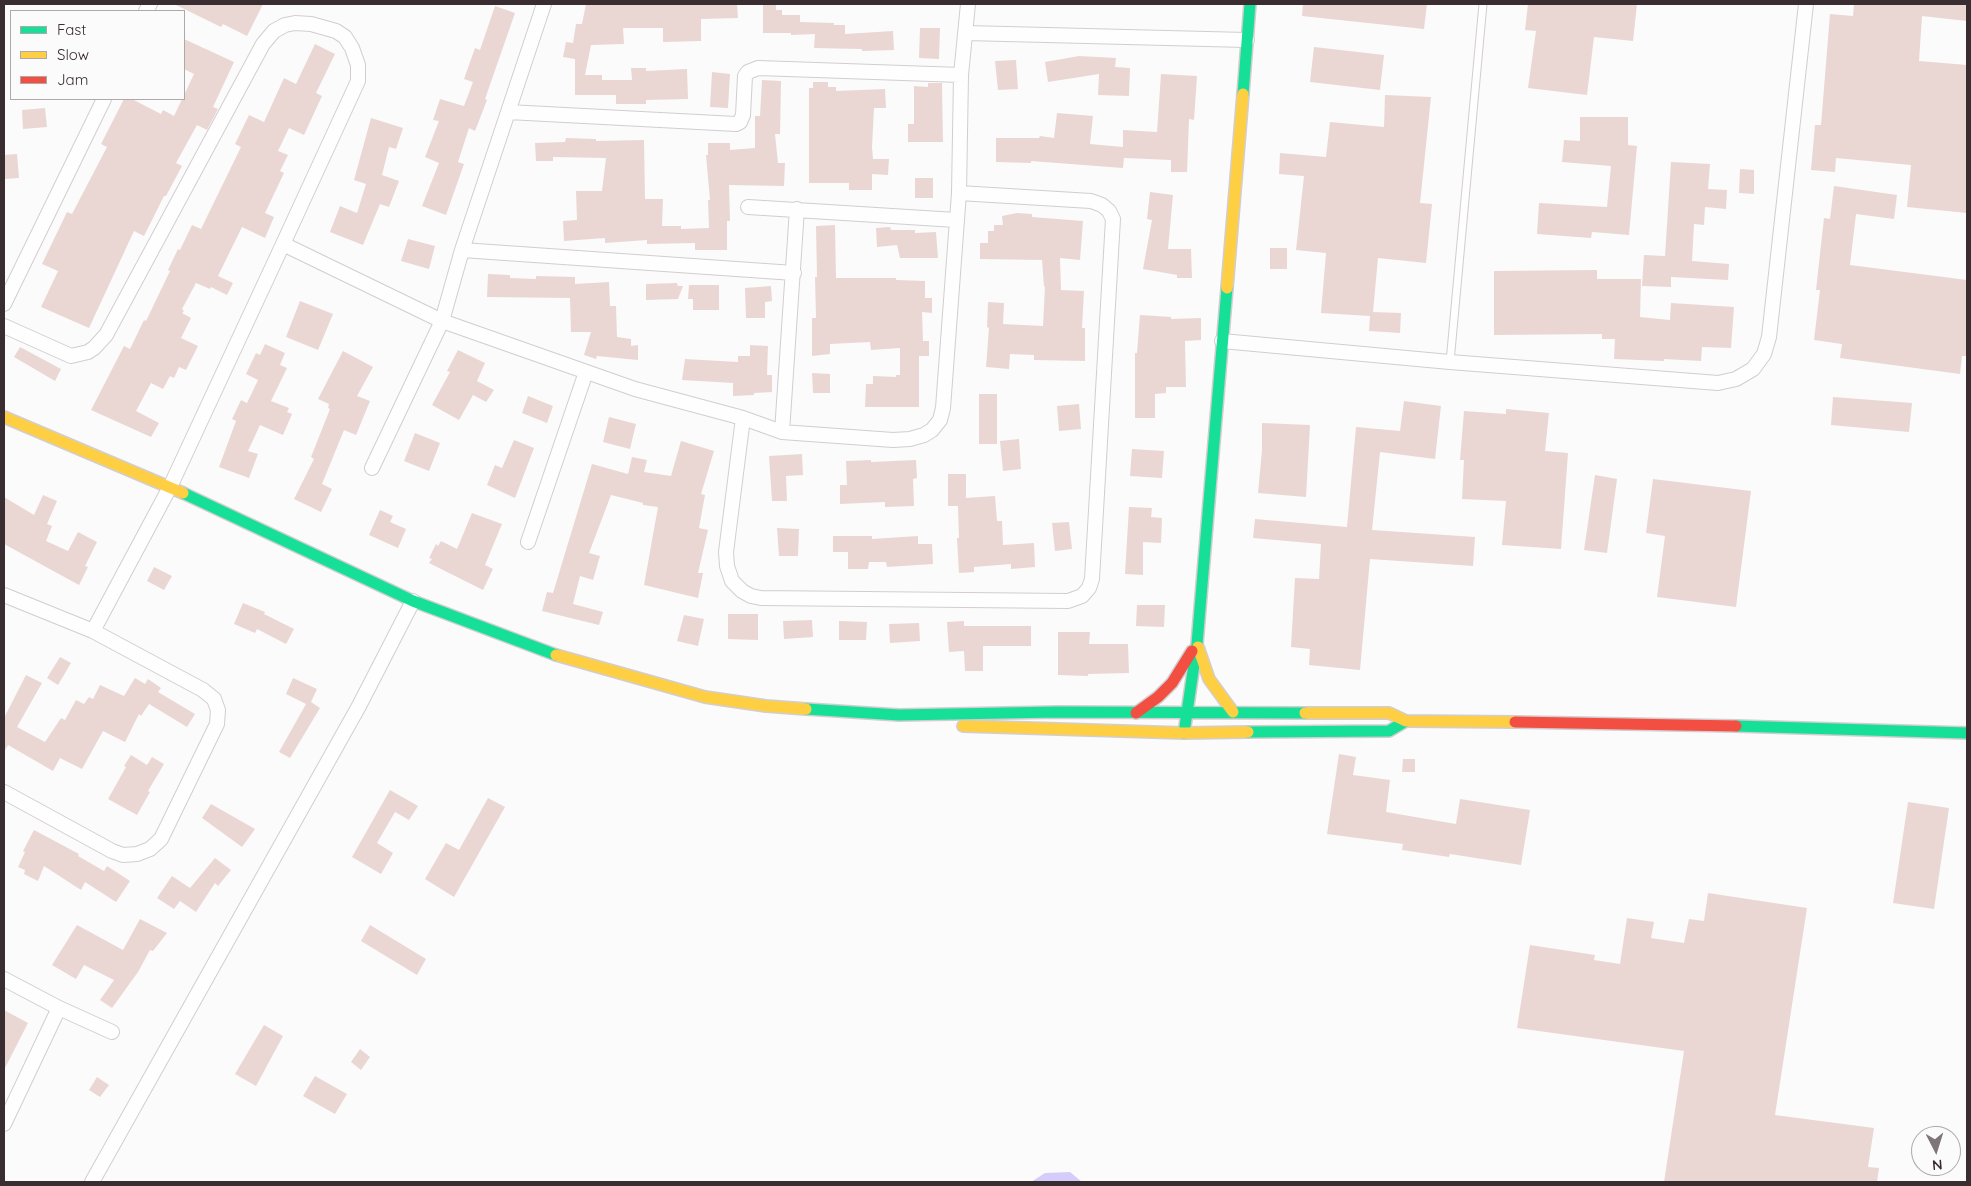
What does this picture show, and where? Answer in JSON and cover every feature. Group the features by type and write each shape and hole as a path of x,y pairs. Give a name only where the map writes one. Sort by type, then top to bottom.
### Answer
{"street":[{"path":"372,468 442,321 462,250 544,4"},
{"path":"283,244 442,321 635,389 743,418 782,432 893,440 910,439 924,435 932,430 940,420 943,408 959,193 962,75 968,4"},
{"path":"1184,733 1197,644 1250,4"},
{"path":"1222,341 1450,362 1718,383 1736,379 1753,369 1764,354 1769,336 1806,4"},
{"path":"4,326 71,356 88,352 94,348 106,335 263,44 274,31 285,25 295,23 311,24 336,31 344,38 352,48 358,65 358,81 170,487 93,632"},
{"path":"966,33 1247,40"},
{"path":"508,112 736,124 740,122 743,115 745,76 748,72 758,68 962,75"},
{"path":"4,304 104,100"},
{"path":"743,418 726,552 727,566 732,581 742,591 751,596 761,598 1068,601 1082,596 1089,588 1092,579 1114,219 1102,205 1091,201 959,193"},
{"path":"748,207 956,220"},
{"path":"782,432 797,209"},
{"path":"462,250 794,273"},
{"path":"528,542 586,372"},
{"path":"4,417 170,487 413,601 541,651 705,697 766,706 898,715 1057,712 1389,713 1406,721 1632,723 1967,732"},
{"path":"4,595 93,632 203,690 214,699 218,710 217,724 161,839 150,849 138,854 123,855 112,851 4,792"},
{"path":"92,1182 359,706 413,601"},
{"path":"1197,644 1209,679 1233,712"},
{"path":"1136,713 1158,697 1172,683 1197,644"},
{"path":"898,715 928,725 1184,733 1389,731 1406,721"},
{"path":"4,979 59,1008 112,1032"},
{"path":"4,1124 59,1008"}],"lane":[{"path":"1450,362 1483,4"}],"shaded area":[{"path":"1070,1172 1082,1182 1031,1182 1045,1173"}],"building":[{"path":"174,4 263,4 247,36 223,24 221,27"},
{"path":"586,4 737,4 738,18 701,19 701,41 663,42 663,28 623,28 624,44 591,45 585,75 602,75 602,80 632,80 631,68 646,68 646,71 687,69 688,99 646,100 646,104 616,104 616,95 575,95 575,59 563,57 566,42 573,43 576,24 582,24"},
{"path":"763,4 776,4 776,10 782,10 782,15 800,15 800,22 845,25 845,34 893,31 894,50 862,51 862,49 814,48 815,34 763,33"},
{"path":"1303,4 1427,4 1424,29 1302,16"},
{"path":"1528,4 1637,4 1633,41 1594,37 1587,95 1528,88 1536,31 1525,30"},
{"path":"1854,4 1967,4 1967,21 1922,16 1919,61 1967,65 1967,213 1907,207 1911,165 1836,158 1835,172 1811,170 1815,125 1821,125 1830,14 1853,16"},
{"path":"495,6 515,13 475,131 469,128 458,162 464,164 446,215 422,206 439,163 425,157 439,121 433,120 440,99 464,106 473,82 464,79 475,48 480,50"},
{"path":"920,28 940,28 939,59 919,58"},
{"path":"185,39 234,62 213,107 218,109 207,130 197,125 176,163 182,166 166,196 164,196 144,236 134,231 89,328 41,307 58,271 42,264 67,212 72,214 107,147 101,144 123,100 134,100 161,114 163,110 174,116 182,100 185,100 185,93 194,74 185,70"},
{"path":"315,44 335,54 316,93 322,96 304,135 289,128 278,151 288,155 280,171 284,173 265,213 274,217 265,238 242,227 218,276 233,283 227,295 211,287 210,289 196,283 182,309 184,311 182,313 191,318 181,338 198,346 186,370 179,367 174,378 170,376 163,389 151,383 136,411 159,423 151,437 91,410 124,346 130,349 144,320 146,321 170,271 168,270 178,249 180,250 192,225 201,229 241,147 235,144 249,115 264,122 284,78 296,84"},
{"path":"1314,47 1384,55 1380,90 1310,82"},
{"path":"1079,56 1116,58 1115,67 1130,68 1129,96 1098,95 1099,74 1048,82 1045,62"},
{"path":"1016,60 1018,89 998,90 995,61"},
{"path":"712,72 730,74 728,108 710,107"},
{"path":"1161,74 1197,76 1194,120 1189,119 1187,172 1171,172 1171,160 1124,158 1123,168 1031,161 1031,163 996,162 996,138 1039,138 1040,136 1054,138 1057,113 1093,116 1090,144 1123,147 1123,130 1157,132"},
{"path":"762,80 781,81 780,134 775,134 778,163 785,163 784,186 729,185 730,221 727,221 727,250 695,250 695,243 647,244 647,240 605,243 605,238 564,241 563,221 577,220 576,191 602,191 606,158 553,157 553,161 536,161 535,143 565,142 566,138 596,139 596,141 644,140 645,199 663,199 662,226 681,226 681,229 709,228 708,200 710,200 706,155 708,155 708,143 730,143 730,150 755,148 755,116 760,116"},
{"path":"813,82 828,82 828,87 836,87 836,91 885,89 886,108 874,108 872,147 873,159 889,159 888,175 872,174 872,190 849,190 849,183 809,183 809,88 813,88"},
{"path":"928,83 942,83 943,142 908,142 908,124 914,124 914,86 928,87"},
{"path":"1385,95 1431,97 1420,203 1432,204 1426,263 1378,258 1373,312 1401,313 1400,333 1369,331 1370,316 1321,313 1326,253 1296,250 1304,176 1279,174 1280,153 1326,157 1330,122 1384,127"},
{"path":"45,108 47,127 23,129 22,110"},
{"path":"1580,117 1628,117 1628,145 1637,146 1629,235 1592,232 1591,238 1537,234 1539,203 1607,207 1611,166 1562,162 1564,140 1580,141"},
{"path":"371,118 403,128 396,149 389,147 382,175 399,181 389,207 380,204 363,245 330,232 340,206 357,213 366,184 354,180"},
{"path":"17,154 19,178 4,179 4,155"},
{"path":"1671,162 1710,164 1708,189 1727,190 1726,209 1705,207 1704,225 1694,224 1692,261 1729,264 1728,280 1671,277 1671,287 1642,286 1644,255 1665,256"},
{"path":"1740,169 1754,170 1754,194 1739,193"},
{"path":"915,178 933,178 933,198 915,198"},
{"path":"1834,186 1897,195 1894,219 1856,214 1850,265 1967,280 1967,356 1962,356 1960,374 1840,358 1842,344 1814,340 1820,290 1816,290 1824,218 1830,219"},
{"path":"1150,192 1173,195 1168,249 1191,249 1192,278 1177,278 1177,275 1143,269 1152,220 1147,219"},
{"path":"1017,213 1032,214 1032,217 1083,221 1080,260 1060,258 1061,290 1084,291 1082,328 1085,328 1085,361 1034,360 1034,355 1010,354 1009,369 986,367 989,328 987,327 988,302 1004,303 1003,324 1043,326 1045,286 1042,260 980,259 980,243 988,243 988,231 994,231 994,225 1003,225 1002,216"},
{"path":"835,225 836,278 896,278 896,280 925,281 925,298 932,298 932,313 922,312 923,341 929,341 929,356 919,356 919,407 865,407 866,384 873,384 873,376 896,377 896,375 900,375 900,348 871,350 870,342 830,344 830,354 812,356 812,318 816,318 816,226"},
{"path":"890,227 891,230 915,230 915,233 936,232 938,258 900,258 897,245 877,247 876,228"},
{"path":"408,239 435,246 429,269 401,261"},
{"path":"1270,248 1287,248 1287,269 1270,269"},
{"path":"1597,270 1597,279 1641,279 1640,317 1670,320 1671,303 1734,307 1731,348 1702,347 1701,361 1614,359 1615,339 1602,339 1602,334 1494,335 1494,271"},
{"path":"488,274 510,275 510,278 536,279 536,276 575,277 575,284 609,282 610,306 616,306 617,337 631,339 631,346 638,345 638,360 597,356 596,359 584,355 591,332 571,332 570,298 487,297"},
{"path":"677,283 678,286 683,286 678,299 646,300 646,284"},
{"path":"689,285 719,285 719,310 693,310 693,299 688,299"},
{"path":"771,286 772,301 765,302 765,318 746,318 745,288"},
{"path":"300,301 333,314 318,350 286,337"},
{"path":"1140,315 1171,317 1171,319 1201,318 1201,340 1185,341 1186,387 1166,387 1166,393 1155,394 1155,418 1135,418 1135,353 1137,353"},
{"path":"265,344 285,353 280,365 287,368 271,401 289,408 287,412 292,414 283,435 260,425 248,451 258,454 249,478 219,467 236,421 232,419 241,400 247,403 258,380 246,374 256,353 260,355"},
{"path":"750,345 768,346 767,375 772,375 772,392 733,396 733,383 682,380 685,359 738,362 738,356 750,356"},
{"path":"20,347 61,369 55,381 14,357"},
{"path":"458,350 485,363 477,381 494,390 486,402 473,395 459,420 432,405 450,372 447,371"},
{"path":"343,351 373,367 357,396 370,401 356,435 344,430 322,484 332,489 321,512 294,499 314,459 311,457 330,409 328,408 329,404 318,399"},
{"path":"812,373 830,374 830,393 813,393"},
{"path":"979,394 997,394 997,444 979,444"},
{"path":"528,396 553,406 547,423 522,413"},
{"path":"1833,397 1912,403 1909,432 1831,425"},
{"path":"1404,401 1441,406 1435,459 1380,452 1372,530 1475,537 1473,566 1370,559 1360,670 1309,665 1310,649 1291,647 1295,578 1319,579 1321,544 1253,538 1255,519 1347,527 1356,427 1400,431"},
{"path":"1079,404 1081,429 1059,431 1057,406"},
{"path":"1506,409 1549,413 1545,451 1568,453 1561,549 1502,545 1506,501 1462,499 1464,460 1460,460 1464,411 1506,414"},
{"path":"609,417 636,424 630,449 603,442"},
{"path":"1262,423 1310,425 1306,497 1258,493 1262,450"},
{"path":"415,433 440,443 429,471 404,461"},
{"path":"1019,439 1021,469 1003,471 1000,441"},
{"path":"514,440 534,448 515,498 487,485 495,465 502,468"},
{"path":"681,441 714,451 701,494 705,495 699,528 708,530 698,573 703,573 698,598 644,585 658,507 643,505 643,503 611,495 589,553 600,556 593,580 580,576 573,604 603,612 599,625 542,611 547,592 553,593 592,464 628,474 632,457 647,460 644,472 671,476"},
{"path":"1132,449 1164,451 1162,478 1130,476"},
{"path":"802,454 803,475 786,476 787,501 772,501 769,456"},
{"path":"871,460 871,462 916,460 917,478 913,479 914,506 885,507 885,502 840,504 840,485 847,485 846,461"},
{"path":"948,474 966,474 966,498 995,496 997,521 1002,521 1003,545 1034,543 1035,567 1011,569 1011,564 974,567 974,572 959,573 958,506 948,506"},
{"path":"1595,475 1617,479 1607,553 1584,550"},
{"path":"1653,479 1751,491 1736,607 1657,597 1665,536 1646,533"},
{"path":"43,495 57,501 47,524 52,526 46,541 68,551 78,532 97,542 85,566 88,567 79,585 4,544 4,497 34,515"},
{"path":"1129,507 1152,508 1151,517 1162,518 1161,543 1143,542 1143,575 1125,574"},
{"path":"380,510 393,516 390,522 406,529 398,548 369,535"},
{"path":"472,513 502,524 485,565 493,569 483,590 429,563 432,559 429,558 436,544 438,546 441,541 457,549"},
{"path":"1069,522 1072,549 1055,551 1052,523"},
{"path":"777,528 799,529 798,556 779,556"},
{"path":"833,536 872,536 872,539 918,536 918,544 932,544 933,564 887,567 886,562 869,562 868,569 848,569 848,552 833,552"},
{"path":"154,567 172,576 164,590 147,581"},
{"path":"243,603 265,612 264,614 294,629 286,644 257,629 255,633 234,624"},
{"path":"1137,605 1165,605 1164,627 1136,626"},
{"path":"728,614 758,614 758,640 728,639"},
{"path":"684,615 704,619 698,646 677,641"},
{"path":"812,620 813,637 784,639 783,621"},
{"path":"839,621 867,622 866,640 839,640"},
{"path":"964,621 964,626 1031,626 1031,646 983,646 983,671 965,671 964,651 949,652 947,622"},
{"path":"919,623 920,641 890,643 889,624"},
{"path":"1058,632 1090,632 1089,644 1128,644 1129,673 1088,674 1088,676 1058,675"},
{"path":"60,657 71,663 58,685 47,678"},
{"path":"26,675 42,683 17,727 45,742 61,718 65,720 76,700 84,704 89,697 93,699 100,685 124,696 135,678 145,684 148,679 161,688 158,692 195,714 187,727 149,704 141,716 139,714 125,742 103,731 82,769 60,758 53,771 8,745 4,752 4,718"},
{"path":"293,678 317,689 311,702 320,708 290,758 279,752 306,704 286,694"},
{"path":"1339,754 1356,757 1353,775 1390,780 1386,812 1456,824 1460,799 1530,810 1521,865 1450,854 1449,857 1402,850 1403,844 1327,834"},
{"path":"131,755 147,765 152,757 164,764 148,791 150,792 137,815 108,799"},
{"path":"1403,759 1415,759 1415,772 1402,772"},
{"path":"390,790 418,806 409,820 395,812 377,843 393,853 381,874 352,857"},
{"path":"488,798 505,807 454,897 425,879 446,843 459,850"},
{"path":"1908,802 1949,808 1934,909 1893,903"},
{"path":"211,804 255,829 242,847 202,818"},
{"path":"34,830 79,854 78,856 104,871 107,866 130,881 116,902 85,882 81,890 44,866 38,881 24,874 25,870 18,867 25,852 23,851"},
{"path":"215,858 231,870 218,886 215,883 196,912 180,901 174,909 157,898 172,876 190,888"},
{"path":"1708,893 1807,908 1775,1115 1874,1128 1868,1167 1879,1168 1877,1182 1664,1182 1684,1051 1517,1028 1530,945 1595,955 1594,960 1620,964 1627,918 1654,922 1651,938 1684,943 1689,919 1704,921"},
{"path":"140,919 167,933 153,951 150,950 138,972 112,1008 100,1000 114,980 84,965 76,979 52,965 77,925 123,950"},
{"path":"370,925 426,959 417,975 361,941"},
{"path":"4,1010 28,1023 4,1070"},
{"path":"264,1025 283,1036 256,1086 235,1074"},
{"path":"360,1049 370,1057 361,1070 351,1062"},
{"path":"315,1076 347,1094 335,1114 303,1096"},
{"path":"97,1077 109,1085 100,1097 89,1090"}],"traffic: fast":[{"path":"1243,94 1250,4"},
{"path":"1184,733 1197,644 1227,288"},
{"path":"183,493 413,601 556,655"},
{"path":"806,709 899,715 1057,712 1305,713"},
{"path":"1248,732 1389,731 1406,721"},
{"path":"1736,726 1967,733"}],"traffic: slow":[{"path":"1227,288 1243,94"},
{"path":"4,417 183,493"},
{"path":"1198,647 1209,679 1233,712"},
{"path":"556,655 705,697 766,706 806,709"},
{"path":"1305,713 1389,713 1406,721 1515,722"},
{"path":"963,726 1184,733 1248,732"}],"traffic: jam":[{"path":"1136,713 1158,697 1172,683 1192,651"},
{"path":"1515,722 1736,726"}]}
